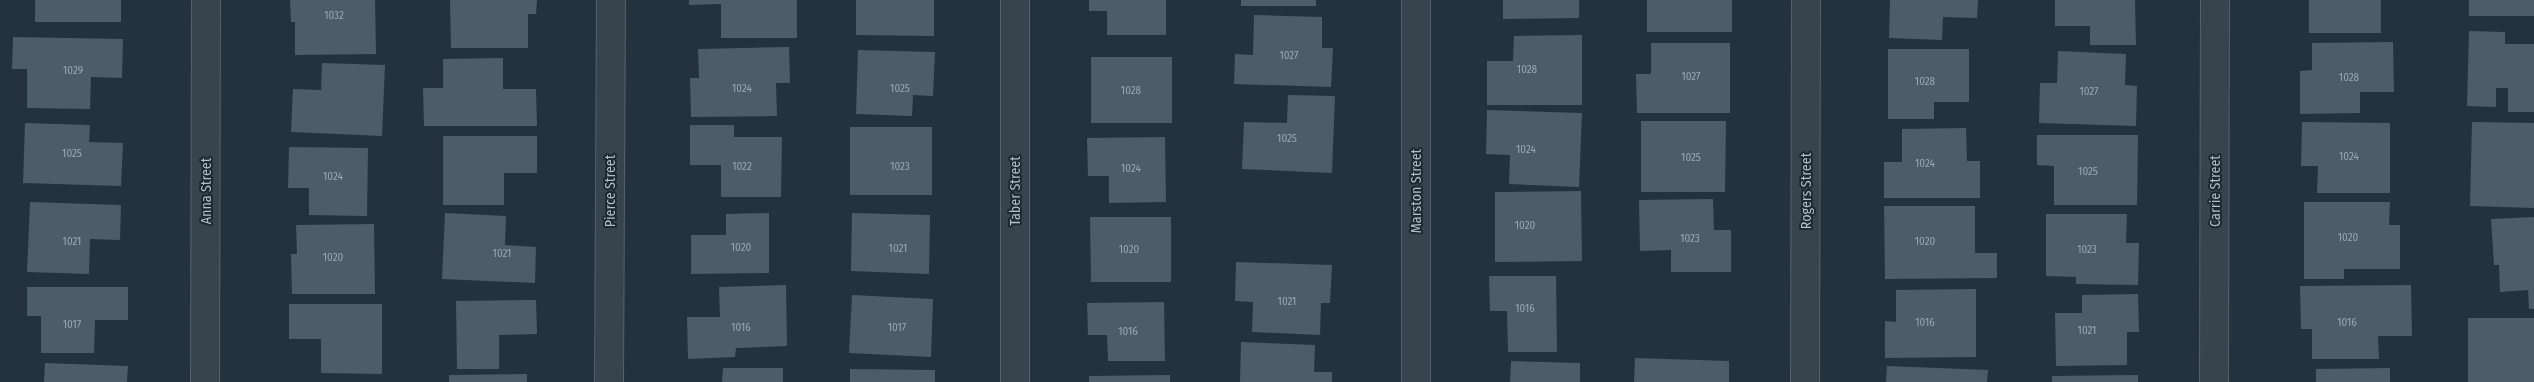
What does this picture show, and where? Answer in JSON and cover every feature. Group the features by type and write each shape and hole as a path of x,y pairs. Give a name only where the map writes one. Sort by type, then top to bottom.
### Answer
{"street":[{"name":"Anna Street","path":"205,382 206,0"},
{"name":"Pierce Street","path":"609,382 611,0"},
{"name":"Taber Street","path":"1015,0 1015,382"},
{"name":"Marston Street","path":"1416,0 1416,382"},
{"name":"Rogers Street","path":"1805,382 1806,0"},
{"name":"Carrie Street","path":"2214,382 2215,0"}],"building":[{"path":"35,0 121,0 121,22 35,22"},
{"path":"290,0 375,0 376,54 295,55 295,22 291,22"},
{"path":"450,0 537,0 536,14 528,14 528,48 451,48"},
{"path":"689,0 797,0 797,38 721,38 721,4 689,5"},
{"path":"856,0 934,0 934,36 856,35"},
{"path":"1089,0 1166,0 1166,35 1107,35 1107,11 1089,11"},
{"path":"1241,0 1316,0 1316,6 1241,6"},
{"path":"1503,0 1579,0 1579,18 1503,19"},
{"path":"1647,0 1732,0 1732,32 1647,32"},
{"path":"1890,0 1978,0 1977,18 1943,17 1942,40 1889,38"},
{"path":"2055,0 2135,0 2136,45 2090,45 2090,26 2055,26"},
{"path":"2309,0 2381,0 2381,33 2309,33"},
{"path":"2469,0 2534,0 2534,16 2469,16"},
{"path":"1254,15 1322,17 1322,48 1333,48 1331,87 1234,84 1235,54 1253,55"},
{"path":"2469,31 2505,32 2505,44 2534,44 2534,112 2508,112 2508,88 2496,88 2496,107 2467,106"},
{"path":"1582,35 1582,105 1487,105 1487,61 1513,61 1514,36"},
{"path":"13,37 123,39 122,78 91,77 90,109 27,108 27,69 12,69"},
{"path":"2393,42 2394,92 2360,92 2360,113 2300,114 2300,71 2312,70 2312,43"},
{"path":"1651,43 1730,43 1730,113 1637,113 1636,74 1651,74"},
{"path":"789,47 790,83 776,83 777,116 691,117 690,78 699,78 698,49"},
{"path":"1888,49 1969,49 1969,102 1934,102 1934,119 1888,119"},
{"path":"858,50 935,52 933,96 913,95 912,116 856,114"},
{"path":"2058,51 2126,54 2125,85 2137,86 2136,126 2039,123 2040,83 2057,83"},
{"path":"1091,57 1172,57 1172,123 1091,123"},
{"path":"503,58 503,89 536,89 537,126 424,126 423,88 443,88 443,59"},
{"path":"322,63 385,65 382,136 291,132 293,89 321,90"},
{"path":"1288,95 1335,96 1332,173 1242,169 1244,122 1287,123"},
{"path":"1487,110 1582,113 1579,187 1509,184 1510,155 1486,154"},
{"path":"1641,121 1726,121 1725,192 1641,192"},
{"path":"2302,122 2390,123 2390,193 2317,193 2318,166 2301,166"},
{"path":"2472,122 2534,123 2534,208 2470,206"},
{"path":"25,123 90,125 89,142 123,143 121,186 23,183"},
{"path":"690,125 734,125 734,137 782,137 781,197 721,197 721,165 690,165"},
{"path":"850,127 932,127 932,195 850,195"},
{"path":"1966,128 1967,161 1980,161 1980,198 1884,198 1884,162 1902,162 1902,129"},
{"path":"2037,135 2138,135 2137,205 2054,205 2054,166 2037,165"},
{"path":"443,136 537,136 537,173 504,173 504,205 443,205"},
{"path":"1165,137 1166,202 1109,203 1109,176 1088,176 1087,138"},
{"path":"289,147 368,148 367,216 309,215 309,188 288,188"},
{"path":"1581,191 1582,261 1495,262 1495,192"},
{"path":"1713,199 1714,230 1731,230 1731,272 1671,272 1671,250 1640,251 1639,200"},
{"path":"30,202 121,205 120,240 90,239 89,274 27,272"},
{"path":"2304,202 2390,202 2389,225 2400,225 2400,269 2344,269 2344,279 2304,279"},
{"path":"1884,206 1975,206 1975,253 1997,253 1997,278 1885,279"},
{"path":"445,213 506,216 505,245 536,247 535,283 442,279"},
{"path":"769,213 769,273 691,274 691,235 726,235 726,214"},
{"path":"852,213 930,215 929,274 851,271"},
{"path":"2046,214 2127,214 2126,243 2139,243 2138,285 2076,284 2076,277 2046,276"},
{"path":"1090,217 1171,217 1171,282 1091,282"},
{"path":"2534,217 2534,309 2529,309 2528,290 2500,292 2499,265 2494,265 2491,219"},
{"path":"374,224 375,294 292,294 291,254 297,254 296,225"},
{"path":"1236,262 1332,265 1330,303 1321,303 1320,335 1252,332 1253,302 1235,301"},
{"path":"1489,276 1556,276 1557,352 1508,352 1507,311 1490,311"},
{"path":"786,285 787,346 736,348 735,357 688,359 687,317 720,317 719,287"},
{"path":"2411,285 2412,336 2378,336 2379,359 2312,359 2312,329 2301,329 2300,286"},
{"path":"27,287 128,287 128,320 95,320 94,353 41,353 41,316 27,316"},
{"path":"1976,289 1976,357 1885,358 1885,321 1896,322 1896,290"},
{"path":"2138,294 2139,332 2127,332 2127,365 2056,366 2055,313 2082,313 2082,295"},
{"path":"852,295 933,299 931,357 849,353"},
{"path":"536,300 537,334 499,335 499,369 457,369 456,301"},
{"path":"1164,302 1165,361 1108,361 1107,335 1088,335 1087,303"},
{"path":"289,304 382,304 382,374 321,373 321,339 289,339"},
{"path":"2468,318 2534,318 2534,382 2468,382"},
{"path":"1241,342 1315,345 1314,372 1332,372 1332,382 1240,382"},
{"path":"1635,358 1729,361 1729,382 1634,382"},
{"path":"1511,361 1580,363 1580,382 1510,382"},
{"path":"45,363 128,366 127,382 44,382"},
{"path":"1887,366 1988,370 1987,382 1886,382"},
{"path":"723,368 783,368 783,382 722,382"},
{"path":"2390,368 2390,382 2316,382 2316,369"},
{"path":"850,369 935,370 935,382 850,382"},
{"path":"527,374 527,382 449,382 449,375"},
{"path":"1170,375 1170,382 1089,382 1089,376"},
{"path":"2138,375 2138,382 2052,382 2052,376"}]}
